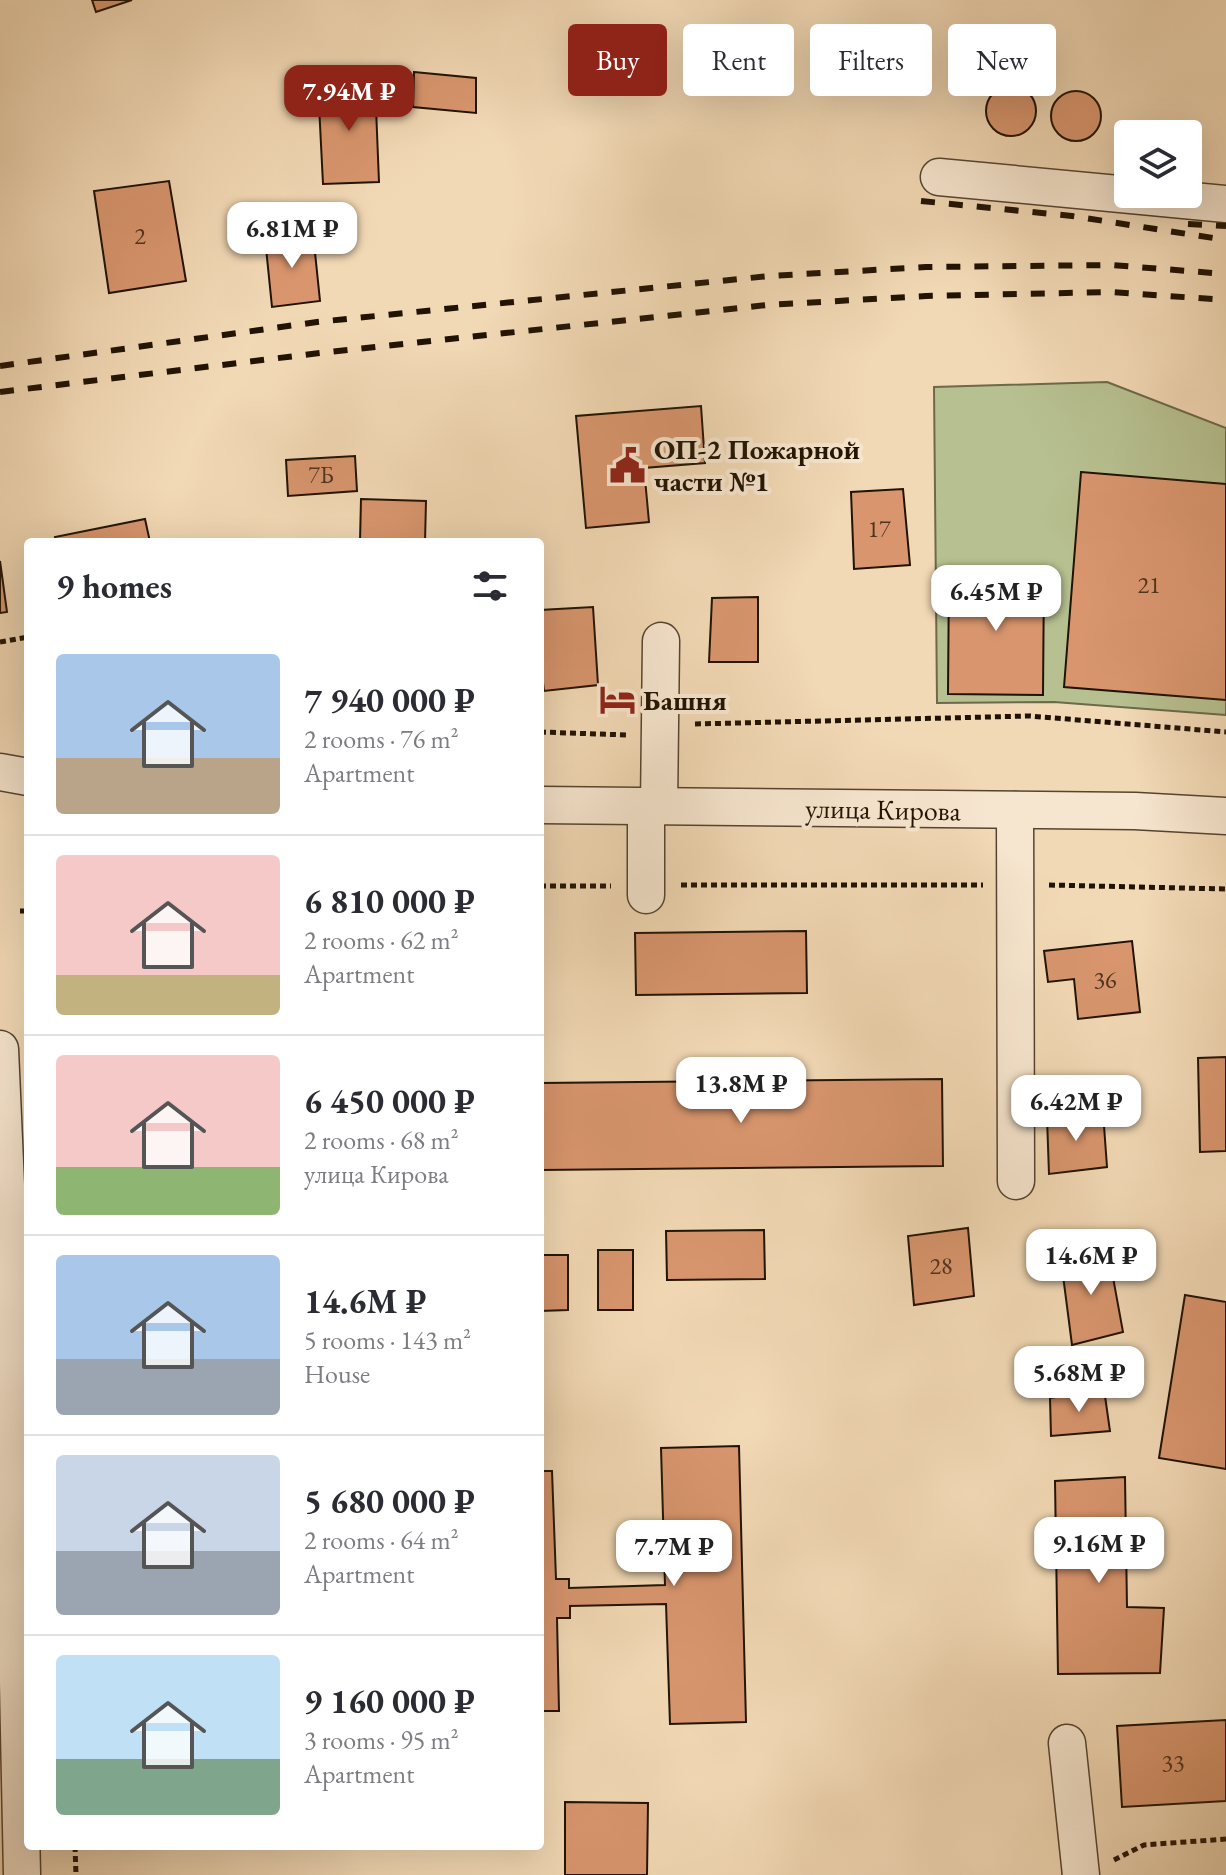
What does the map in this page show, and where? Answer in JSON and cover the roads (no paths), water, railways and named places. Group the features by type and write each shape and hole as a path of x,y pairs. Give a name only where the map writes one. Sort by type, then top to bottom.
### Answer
{"street":[{"path":"939,177 1226,204"},
{"path":"646,890 660,735 661,641"},
{"path":"0,772 24,776"},
{"name":"улица Кирова","path":"544,805 1015,810 1226,816"},
{"path":"1015,810 1016,1181"},
{"path":"0,1049 9,1253 8,1611 22,1875"},
{"path":"1067,1743 1095,1869"}],"railway":[{"path":"921,201 1072,216 1226,240"},
{"path":"1188,224 1226,226"},
{"path":"0,366 317,322 769,276 926,267 1112,265 1226,274"},
{"path":"0,392 320,353 767,305 926,296 1111,292 1226,300"}],"place":[{"name":"ОП-2 Пожарной части №1","path":"628,465"},
{"name":"Башня","path":"617,700"}]}
